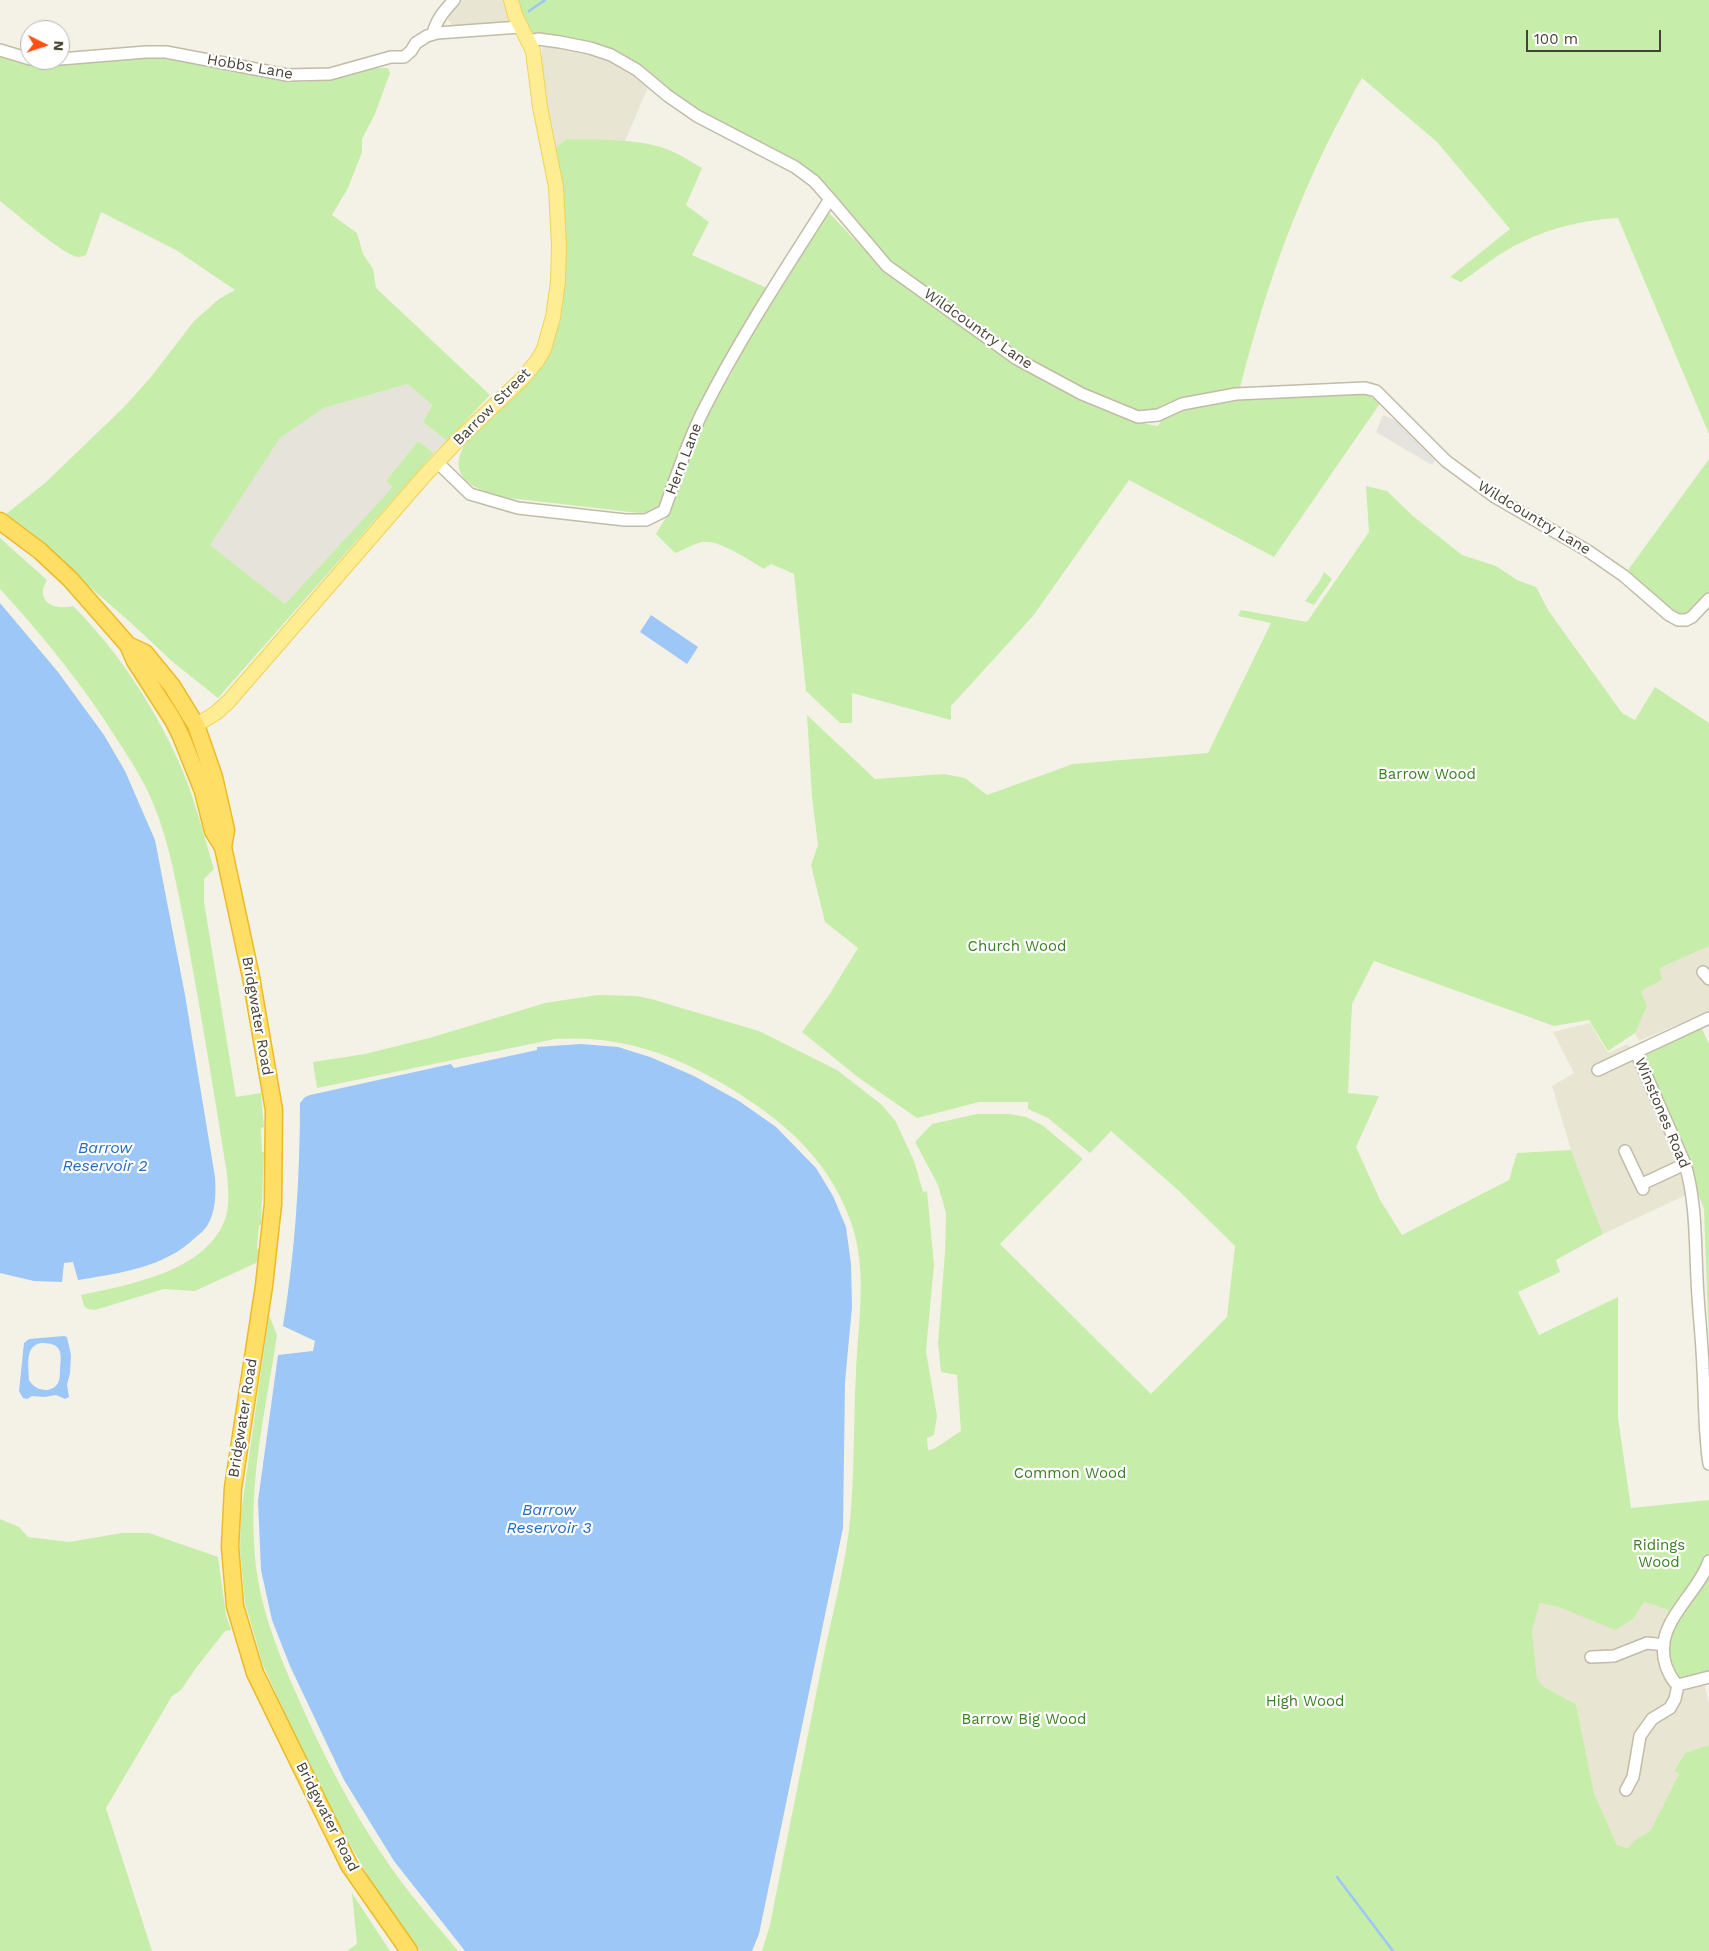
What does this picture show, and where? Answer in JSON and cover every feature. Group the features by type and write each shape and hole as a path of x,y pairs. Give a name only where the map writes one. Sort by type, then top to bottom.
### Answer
{"highway":[{"name":"Bridgwater Road","path":"0,521 40,551 70,579 128,645 173,720 195,768 213,830 223,847 251,976 274,1110 273,1204 264,1286 233,1488 230,1546 236,1606 255,1673 349,1864 409,1951"},
{"name":"Bridgwater Road","path":"128,645 145,653 175,691 196,725 214,777 226,830 223,847"},
{"path":"136,661 140,674 168,722 184,757 195,768"},
{"path":"173,720 196,725"},
{"path":"195,768 193,750 188,738 190,731 196,725"}],"main road":[{"name":"Barrow Street","path":"196,725 212,716 229,701 438,462 464,434 522,379 544,349 553,317 559,259 556,187 540,107 533,51 520,27 511,0"}],"street":[{"path":"433,34 435,24 454,0"},
{"name":"Hobbs Lane","path":"70,59 166,52 287,75 305,76 330,74 391,57 404,57 416,43 433,34 476,29 520,27"},
{"name":"Wildcountry Lane","path":"529,41 538,39 560,42 590,48 611,55 637,70 668,96 697,116 795,167 814,182 830,199 887,266 1017,359 1082,394 1138,418 1158,415 1182,404 1236,394 1365,388 1376,391 1446,461 1495,497 1588,551 1624,576 1669,615 1678,620 1686,620 1692,617 1709,599"},
{"path":"0,50 20,55"},
{"name":"Hern Lane","path":"438,462 470,494 518,508 625,520 646,520 664,511 682,460 702,413 773,287 830,199"},
{"name":"Winstones Road","path":"1709,1018 1636,1052 1685,1164 1691,1183 1694,1206 1705,1436 1709,1464"},
{"path":"1598,1070 1636,1052"},
{"path":"1625,1150 1642,1186 1685,1164"},
{"path":"1678,1686 1674,1683 1664,1659 1664,1645 1669,1623 1698,1584 1709,1561"},
{"path":"1591,1657 1614,1656 1647,1643 1664,1645"},
{"path":"1678,1686 1709,1677"},
{"path":"1626,1790 1632,1777 1640,1736 1652,1720 1670,1708 1675,1699 1678,1686"}],"shaded area":[{"path":"460,0 504,0 510,25 454,27 447,19 449,13"},
{"path":"543,44 583,52 613,61 648,87 625,141 566,139 554,149 539,72"},
{"path":"408,384 432,405 423,422 447,441 434,453 418,441 386,481 394,487 285,604 209,545 280,438 324,408"},
{"path":"1383,415 1399,422 1436,459 1432,465 1376,432"},
{"path":"1709,946 1709,1011 1639,1041 1635,1033 1647,1006 1641,991 1662,980 1660,968"},
{"path":"1590,1023 1608,1053 1628,1044 1675,1156 1686,1195 1603,1234 1571,1150 1552,1086 1574,1073 1553,1032"},
{"path":"1644,1602 1669,1610 1702,1675 1709,1704 1709,1745 1685,1753 1674,1771 1679,1774 1650,1831 1635,1840 1628,1848 1617,1845 1594,1793 1576,1704 1544,1687 1537,1680 1532,1631 1540,1603 1633,1619"}],"green space":[{"path":"515,0 1709,0 1709,434 1618,218 1593,220 1545,232 1506,251 1461,282 1450,277 1510,229 1437,142 1362,78 1335,128 1292,223 1258,321 1240,388 1198,395 1157,411 1141,413 1082,391 1018,355 970,322 879,251 815,177 689,106 638,67 529,33"},
{"path":"0,55 20,60 20,70 70,70 70,64 135,57 177,60 303,82 350,76 373,68 388,68 390,73 375,114 362,139 362,152 348,188 332,215 357,233 363,254 373,269 376,288 490,395 447,441 423,422 432,405 408,384 324,408 280,438 210,545 285,604 393,487 386,481 418,441 434,453 218,698 174,663 6,514 45,483 124,407 151,377 194,321 219,299 235,290 176,250 101,212 86,255 78,257 61,249 0,201"},
{"path":"566,139 620,140 648,144 675,153 702,168 686,205 709,222 692,255 769,289 698,409 661,504 648,512 639,513 509,498 475,487 461,474 459,465 460,454 467,441 534,375 555,327 554,149"},
{"path":"829,213 887,271 981,341 1038,378 1068,394 1129,419 1158,426 1164,416 1173,411 1230,399 1363,393 1381,402 1274,557 1129,480 1033,616 951,706 951,720 852,693 852,723 840,723 806,691 794,574 771,564 764,569 734,551 709,542 702,542 675,553 656,534 670,511 685,461 721,383 731,375 736,359 769,307 809,235"},
{"path":"1709,459 1709,591 1696,608 1684,614 1676,612 1658,599 1628,570"},
{"path":"1366,486 1387,491 1413,516 1462,555 1496,566 1517,580 1536,587 1548,610 1622,713 1635,720 1655,687 1709,723 1709,946 1660,968 1662,980 1641,991 1647,1006 1635,1033 1608,1051 1589,1020 1554,1026 1374,961 1352,1004 1348,1093 1379,1096 1356,1147 1380,1200 1402,1235 1509,1180 1517,1153 1571,1150 1603,1234 1556,1260 1560,1272 1518,1292 1539,1335 1618,1297 1618,1418 1631,1508 1709,1500 1709,1674 1678,1682 1663,1629 1669,1610 1644,1602 1633,1619 1615,1630 1559,1607 1540,1603 1532,1631 1537,1679 1544,1687 1576,1704 1594,1793 1617,1845 1628,1848 1635,1840 1650,1831 1679,1774 1674,1771 1685,1753 1709,1745 1709,1951 762,1951 770,1925 849,1530 861,1275 855,1236 840,1195 814,1157 799,1140 764,1111 745,1097 705,1074 644,1048 601,1040 555,1039 317,1088 313,1062 365,1054 433,1037 545,1003 598,995 636,996 651,999 759,1031 837,1070 882,1105 896,1122 914,1161 923,1192 927,1191 934,1265 926,1351 937,1416 934,1435 927,1438 928,1450 934,1449 961,1431 957,1375 941,1372 938,1343 946,1213 938,1185 915,1142 932,1124 977,1114 1010,1114 1026,1117 1042,1125 1083,1159 1000,1244 1151,1394 1227,1317 1235,1246 1178,1190 1111,1131 1090,1153 1048,1118 1028,1109 1028,1102 979,1102 917,1118 859,1078 802,1032 829,995 858,948 825,922 811,865 818,845 812,797 807,715 875,779 944,774 965,778 987,795 1073,764 1208,753 1271,623 1238,616 1241,610 1307,622 1369,532"},
{"path":"0,538 47,580 43,594 48,603 59,607 73,606 89,623 119,659 145,698 184,773 214,869 204,879 204,902 236,1097 261,1093 264,1127 261,1128 262,1152 264,1152 261,1225 259,1225 257,1249 259,1250 258,1262 195,1291 164,1289 95,1310 84,1306 81,1295 143,1280 165,1272 185,1263 203,1250 217,1235 226,1216 228,1201 227,1174 186,932 172,866 159,819 137,771 105,721 47,643 0,589"},
{"path":"1324,572 1332,579 1314,605 1305,601 1319,582"},
{"path":"1701,1027 1709,1044 1709,1345 1704,1209 1668,1115 1645,1062 1645,1054 1651,1048"},
{"path":"269,1315 277,1335 260,1438 253,1515 255,1562 262,1601 280,1656 327,1760 350,1803 376,1846 398,1877 458,1951 420,1951 374,1886 325,1802 263,1665 245,1603 240,1549 241,1513"},
{"path":"0,1519 19,1527 28,1537 69,1542 122,1533 149,1533 218,1557 226,1615 231,1630 225,1631 181,1690 172,1696 106,1808 152,1951 0,1951"},
{"path":"352,1893 390,1951 347,1951 357,1944"}],"water":[{"name":"Barrow Reservoir 2","path":"0,603 58,672 104,735 125,771 155,840 185,995 215,1177 215,1202 207,1226 202,1232 170,1256 141,1268 78,1280 73,1262 64,1263 62,1282 34,1281 0,1273"},
{"path":"651,615 698,647 687,664 640,632"},
{"name":"Barrow Reservoir 3","path":"581,1044 618,1047 650,1057 694,1076 739,1101 776,1127 816,1168 833,1196 846,1227 851,1264 852,1307 845,1382 843,1528 759,1934 752,1951 465,1951 394,1861 344,1780 290,1666 272,1620 261,1570 258,1501 278,1355 313,1351 315,1341 283,1326 296,1215 300,1103 305,1097 310,1095 451,1064 454,1068 537,1050 537,1047"},
{"path":"67,1337 71,1355 67,1385 69,1397 65,1399 56,1395 23,1398 19,1391 24,1343 29,1339","holes":["41,1343 48,1343 59,1349 61,1357 60,1376 55,1387 43,1390 39,1389 29,1380 28,1363 32,1348"]}],"waterway":[{"path":"529,11 545,0"},
{"path":"1337,1877 1393,1951"}],"park label":[{"name":"Barrow Wood","path":"1427,775"},
{"name":"Church Wood","path":"1017,947"},
{"name":"Common Wood","path":"1070,1474"},
{"name":"Ridings Wood","path":"1659,1554"},
{"name":"High Wood","path":"1305,1702"},
{"name":"Barrow Big Wood","path":"1024,1720"}]}
